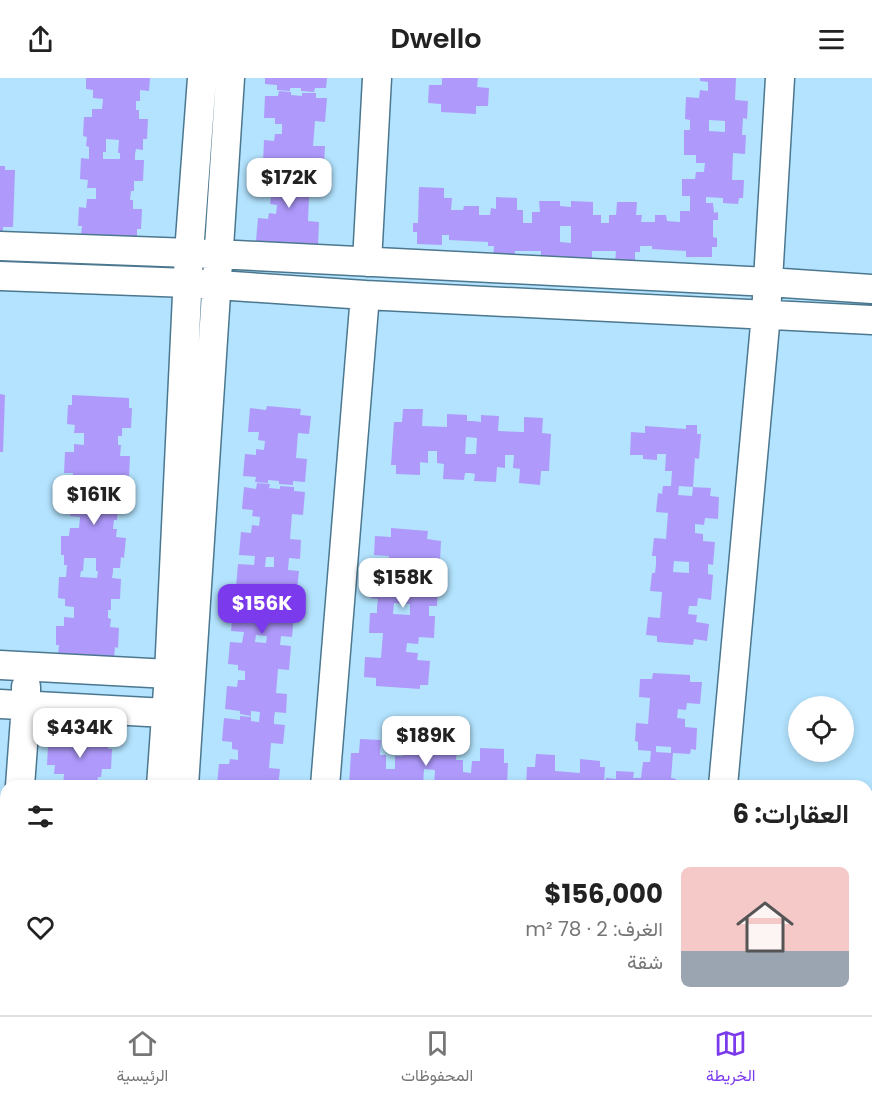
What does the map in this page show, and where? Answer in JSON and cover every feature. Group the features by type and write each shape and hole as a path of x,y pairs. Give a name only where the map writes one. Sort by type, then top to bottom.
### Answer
{"street":[{"path":"161,780 169,674 189,253 202,78"},
{"path":"184,780 230,78"},
{"path":"367,262 377,78"},
{"path":"724,780 766,314 780,78"},
{"path":"0,246 218,254 872,289"},
{"path":"0,276 188,283 872,320"},
{"path":"325,780 365,294"},
{"path":"19,780 13,704 13,666 169,674"},
{"path":"13,704 166,713"}],"building":[{"path":"86,78 150,78 149,91 140,90 140,101 136,101 139,119 148,119 147,139 143,139 143,150 136,149 135,154 135,160 144,160 143,181 134,181 134,191 131,191 130,200 133,200 133,209 142,209 141,229 137,229 137,239 81,236 82,226 78,226 79,207 86,208 87,199 96,199 96,188 87,188 88,180 80,179 81,158 89,159 89,147 86,146 87,137 83,136 84,117 92,117 92,109 102,109 103,99 93,98 93,90 86,89","holes":["106,139 119,140 120,159 103,159 103,152 106,152"]},
{"path":"265,78 327,78 326,88 315,88 314,92 301,91 301,88 290,88 290,91 277,90 277,85 265,84"},
{"path":"442,78 478,78 477,87 489,88 488,106 476,106 476,114 441,112 441,104 428,103 429,85 442,85"},
{"path":"700,78 736,78 735,100 748,101 747,119 743,118 742,135 746,135 745,154 733,153 732,180 744,180 743,198 739,198 738,204 723,203 723,198 706,197 706,203 713,203 714,213 718,212 718,220 713,220 713,237 717,238 717,247 712,247 712,257 686,257 686,251 640,246 640,252 635,252 635,264 615,264 616,251 592,251 592,264 541,263 541,251 515,251 514,260 493,260 494,246 488,246 488,242 449,240 449,235 442,235 442,245 417,244 417,232 413,232 413,223 418,223 419,187 444,188 444,198 452,198 451,210 463,210 464,206 479,206 479,215 490,215 491,208 496,209 496,197 517,198 517,210 523,210 523,223 532,223 532,212 540,212 539,201 560,201 560,206 571,207 571,201 593,202 593,215 601,215 601,223 609,223 609,215 616,215 617,202 637,202 636,215 642,215 641,222 655,222 655,215 666,215 667,221 680,222 680,211 690,211 690,196 682,196 682,179 695,179 696,172 704,172 705,163 696,163 696,155 684,155 684,130 690,130 690,120 685,119 686,97 699,98 700,90 708,91 708,82 700,81","holes":["709,120 725,121 725,132 709,131","560,226 571,226 571,243 560,242"]},
{"path":"279,91 302,96 302,93 316,93 316,98 327,98 325,122 315,121 313,146 325,146 324,165 313,165 313,171 298,170 298,165 289,164 289,169 278,168 278,164 263,163 264,140 274,141 275,134 282,134 282,124 275,124 275,118 264,118 265,96 278,96"},
{"path":"0,166 5,166 5,170 15,170 13,227 3,227 3,231 0,231"},
{"path":"277,170 288,171 288,175 297,176 297,171 312,172 312,178 322,178 321,197 309,197 308,221 319,222 318,245 269,246 269,241 256,241 258,218 268,219 269,213 276,214 277,205 270,204 271,197 260,196 261,173 277,174"},
{"path":"0,394 5,395 3,452 0,452"},
{"path":"72,395 129,398 129,408 132,408 131,428 122,428 122,436 118,436 118,445 121,445 120,456 130,456 129,477 120,476 119,482 119,489 128,489 127,510 118,509 113,529 117,529 116,537 126,538 124,558 121,557 120,568 113,568 112,578 121,579 120,599 111,599 111,610 108,610 108,618 111,619 110,627 119,628 118,648 115,647 114,658 58,655 59,645 56,645 56,626 64,626 64,617 74,618 74,607 65,606 65,599 58,598 59,577 66,577 67,565 64,565 64,555 61,555 61,536 69,536 70,528 79,528 80,517 70,516 71,508 63,508 64,487 72,487 73,473 64,473 65,452 74,452 74,444 84,445 84,433 74,433 75,425 67,424 68,405 72,405","holes":["87,475 104,476 103,488 87,487","84,558 96,558 97,578 80,577"]},
{"path":"267,406 301,409 300,415 311,416 309,434 298,433 296,458 307,459 305,482 293,481 293,485 268,480 268,483 255,482 256,477 243,476 245,454 256,455 256,449 264,450 265,441 258,440 259,432 248,432 250,408 266,410"},
{"path":"403,409 423,409 422,426 447,427 447,414 467,415 467,421 481,422 481,415 499,416 498,431 524,432 524,417 543,418 542,433 551,434 549,471 541,471 540,485 519,483 520,469 513,468 514,455 505,455 505,468 497,467 496,482 474,481 475,474 470,473 465,473 464,480 443,479 444,464 437,463 437,451 428,451 428,463 420,462 420,475 396,474 396,465 391,465 394,422 402,422","holes":["466,437 477,438 476,454 465,454"]},
{"path":"686,425 697,425 697,434 701,434 699,459 695,458 693,487 711,488 710,496 719,497 718,519 705,518 704,525 695,524 695,533 703,534 703,541 715,542 713,565 708,564 708,574 713,575 711,600 698,598 697,606 689,606 688,614 697,615 696,622 709,624 707,641 694,639 693,645 657,642 657,636 646,635 648,617 660,618 662,592 650,591 652,573 655,573 656,565 656,556 652,556 654,538 666,539 668,513 656,512 658,493 662,494 663,486 671,486 672,471 665,471 666,454 657,454 657,460 643,459 643,455 630,455 631,432 645,433 645,426 686,429","holes":["679,486 693,487 692,496 678,495","674,561 689,562 689,573 673,572"]},
{"path":"257,483 270,484 269,488 294,487 294,491 305,492 303,515 292,514 290,539 301,540 300,559 289,558 288,570 299,571 297,590 286,589 284,613 294,614 292,637 281,636 280,645 291,646 289,670 278,669 276,693 287,694 286,713 275,712 274,718 274,724 285,725 283,744 271,743 269,768 280,769 279,780 217,780 219,764 229,764 230,759 238,760 238,750 232,749 232,742 222,741 224,718 240,720 240,716 251,717 251,721 259,722 260,712 251,711 251,716 240,714 240,711 225,709 227,686 237,687 238,680 245,680 245,671 238,670 238,665 228,664 230,642 242,643 244,632 231,631 233,609 244,610 244,604 252,605 253,596 246,595 247,588 236,587 238,564 254,565 255,556 239,555 241,532 251,533 252,525 259,526 260,517 252,516 253,510 242,509 244,487 256,489","holes":["266,557 274,557 274,567 265,567","256,635 267,636 266,643 255,642"]},
{"path":"391,528 428,531 427,539 441,541 440,562 425,561 425,567 412,566 411,575 424,576 423,583 438,584 437,606 429,606 429,616 435,616 434,638 419,637 418,644 407,643 406,652 418,653 417,660 430,661 428,685 420,685 420,689 376,686 376,678 364,677 365,657 381,658 383,633 369,633 370,613 377,613 378,599 371,598 372,580 387,581 389,556 374,555 375,536 391,537","holes":["394,603 410,604 410,615 393,614"]},
{"path":"653,673 690,675 690,682 702,682 700,704 687,703 686,710 678,709 677,718 685,719 685,727 697,728 696,750 691,749 690,754 673,753 671,778 676,780 606,780 606,778 616,779 616,771 634,772 633,778 641,778 643,762 650,762 651,751 638,750 638,742 635,741 636,723 648,724 650,698 639,697 640,679 652,679","holes":["656,746 671,747 671,753 656,752"]},
{"path":"52,736 109,739 108,749 112,749 111,769 102,769 101,777 98,777 98,780 64,780 64,774 54,774 55,765 47,765 48,746 51,746"},
{"path":"360,739 381,740 380,755 386,755 386,769 395,769 395,756 403,756 403,742 426,743 425,750 435,750 436,744 457,745 456,760 463,760 463,772 471,773 472,761 480,761 480,748 504,749 504,763 508,763 507,780 434,780 435,770 424,769 423,780 349,780 351,753 359,753"},
{"path":"536,754 555,755 555,771 580,773 580,759 600,761 600,767 605,767 604,780 526,780 527,767 535,767"}]}
